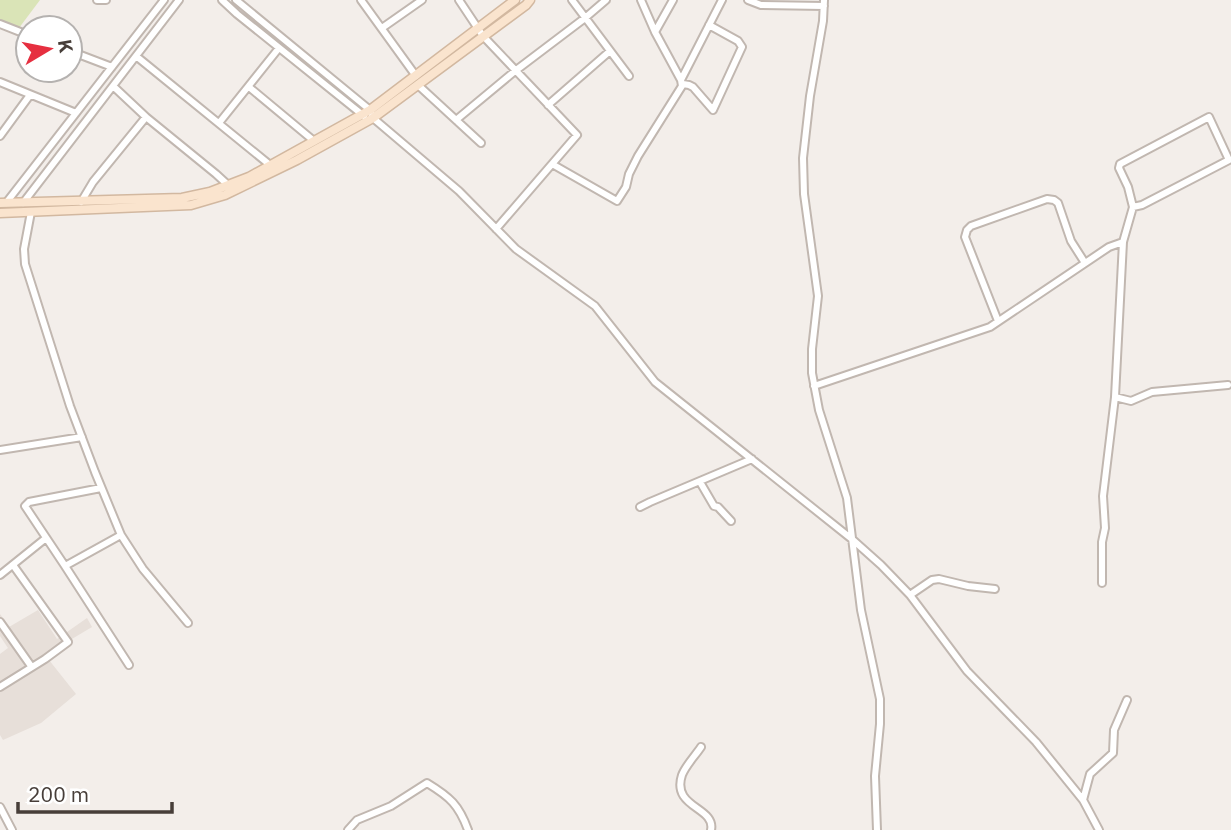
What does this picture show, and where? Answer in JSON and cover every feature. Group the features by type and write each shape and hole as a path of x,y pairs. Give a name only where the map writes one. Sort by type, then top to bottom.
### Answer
{"street":[{"path":"97,0 106,0"},
{"path":"3,203 164,0"},
{"path":"23,203 179,0"},
{"path":"222,0 279,48 369,115"},
{"path":"236,0 459,191 516,249 595,306 655,382 881,565 910,595 967,671 1036,742 1083,800 1099,830"},
{"path":"361,0 417,81 481,143"},
{"path":"382,28 422,0"},
{"path":"459,0 481,33 577,135 496,229"},
{"path":"481,33 515,0"},
{"path":"0,212 191,205 225,195 261,178 369,115 530,0"},
{"path":"572,0 629,76"},
{"path":"456,120 606,0"},
{"path":"640,0 682,82 692,87 713,110 742,47 738,41 709,25"},
{"path":"655,32 673,0"},
{"path":"552,164 617,201 626,187 638,156 673,103 722,0"},
{"path":"748,0 761,5 824,3 803,158 804,194 818,296 812,349 814,386 847,498 861,610 880,699 875,776 877,830"},
{"path":"219,124 279,48"},
{"path":"548,105 610,51"},
{"path":"84,56 112,67"},
{"path":"136,56 271,165"},
{"path":"0,82 76,113"},
{"path":"113,86 228,185"},
{"path":"249,87 314,141"},
{"path":"0,136 30,95"},
{"path":"3,203 182,198 211,192 249,177 314,141 369,115"},
{"path":"81,202 93,182 146,117"},
{"path":"1102,583 1102,541 1105,528 1103,496 1115,397 1123,242 1133,207 1119,168 1120,164 1209,117 1229,160 1142,205 1133,207"},
{"path":"998,321 965,237 973,224 1047,199 1054,200 1059,206 1071,241 1085,263"},
{"path":"31,212 24,249 25,264 70,407 121,536 143,569 188,623"},
{"path":"814,386 990,327 1109,247 1123,242"},
{"path":"1115,397 1131,401 1152,392 1228,385"},
{"path":"0,450 82,437"},
{"path":"640,507 752,459"},
{"path":"700,482 714,506 732,521"},
{"path":"101,488 27,503 25,506 129,665"},
{"path":"65,566 121,536"},
{"path":"0,575 46,538"},
{"path":"0,687 68,642 13,565"},
{"path":"910,595 932,580 939,579 995,589"},
{"path":"0,622 31,666"},
{"path":"1083,800 1090,774 1113,753 1114,730 1127,700"},
{"path":"701,747 682,775 681,792 685,799 711,820 711,830"},
{"path":"348,830 357,820 391,806 427,783 442,792 461,811 468,830"},
{"path":"0,807 10,827"},
{"path":"0,826 10,827"}],"shaded area":[{"path":"38,610 57,639 87,618 92,627 45,655 76,694 41,723 3,740 0,735 0,654 8,648 0,636 0,614 9,627"}],"green space":[{"path":"0,0 40,0 30,14 14,14 14,26 0,20"}]}
